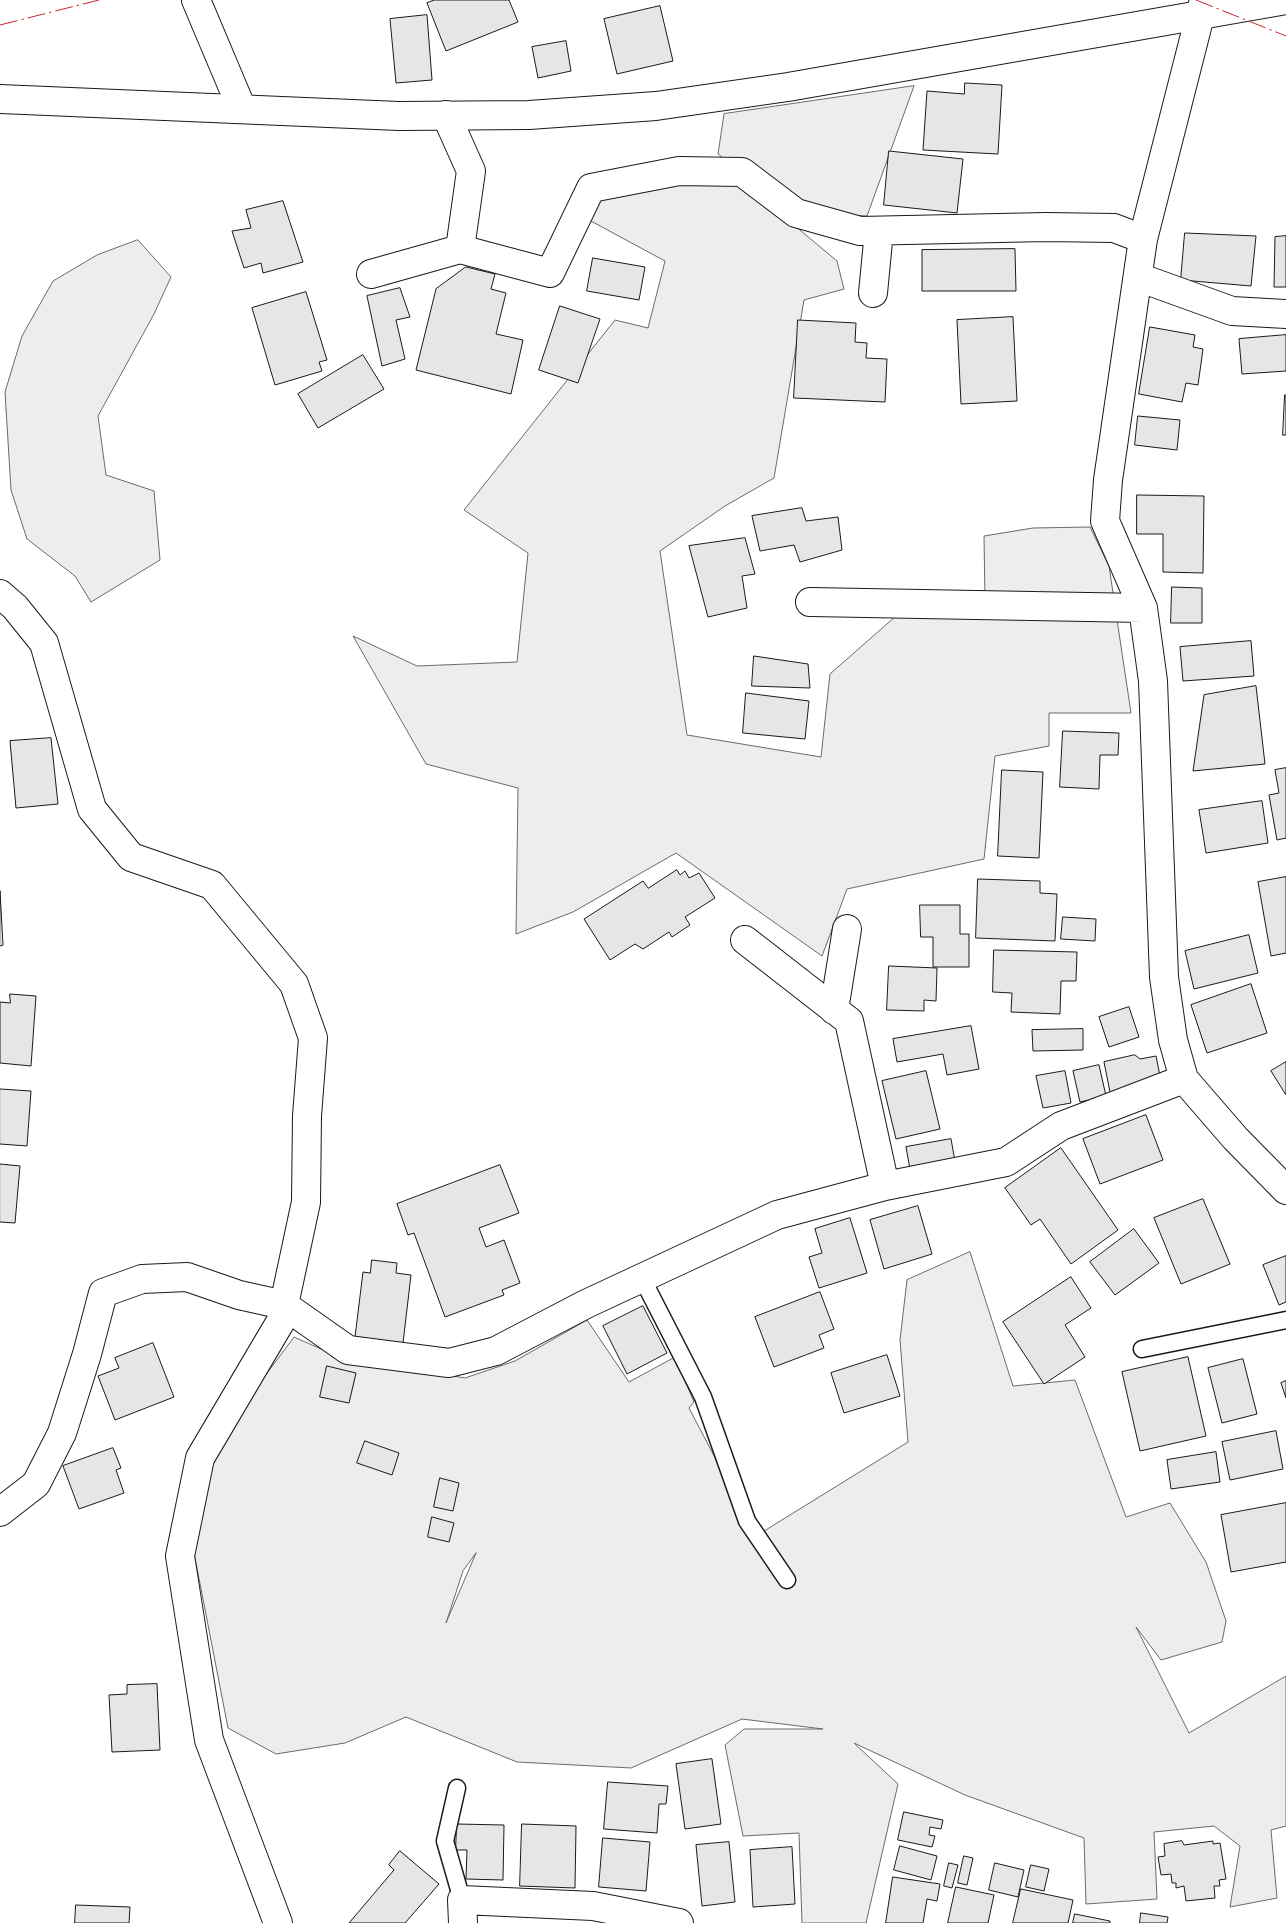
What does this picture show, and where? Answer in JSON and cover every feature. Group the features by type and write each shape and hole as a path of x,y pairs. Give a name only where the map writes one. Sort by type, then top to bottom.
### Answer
{"street":[{"path":"196,0 242,109"},
{"path":"0,99 398,116 530,115 656,106 788,87 1201,7 1286,0"},
{"path":"1201,7 1143,239 1108,480 1106,521 1143,608 1153,681 1164,977 1173,1040 1184,1079 1235,1138 1286,1190"},
{"path":"446,115 471,171 460,249"},
{"path":"371,274 460,249 550,273 591,188 678,171 742,172 796,214 860,231 1046,226 1114,228 1143,239"},
{"path":"873,293 880,231"},
{"path":"1138,277 1232,312 1286,314"},
{"path":"0,594 15,607 44,643 92,809 131,857 212,885 294,984 313,1038 307,1116 306,1202 286,1307 200,1458 180,1556 209,1740 278,1923"},
{"path":"810,602 1143,608"},
{"path":"834,1010 847,929"},
{"path":"745,940 849,1021 885,1186"},
{"path":"0,1512 36,1484 62,1433 87,1354 103,1293 142,1279 187,1277 239,1295 286,1307 348,1350 449,1363 496,1351 586,1304 643,1280 777,1216 885,1186 1006,1162 1061,1126 1184,1079"},
{"path":"462,1912 593,1906 679,1923"}],"lane":[{"path":"643,1280 702,1397 747,1521 787,1580"},
{"path":"1142,1349 1286,1320"},
{"path":"457,1788 445,1841 462,1912"}],"shaded area":[{"path":"914,86 867,216 796,213 718,154 724,114"},
{"path":"746,185 837,261 844,289 804,300 774,478 725,506 660,551 687,735 821,757 830,674 904,609 985,600 984,536 1033,528 1090,527 1109,566 1131,713 1049,713 1049,746 995,756 984,859 847,889 822,956 676,853 573,912 516,934 518,788 426,764 353,636 417,666 517,662 528,553 464,510 615,320 648,328 665,261 589,220 604,186"},
{"path":"138,240 171,277 154,314 98,416 106,475 154,491 160,560 91,602 75,576 27,539 11,490 5,392 22,336 53,281 97,255"},
{"path":"970,1252 1013,1386 1075,1380 1126,1517 1170,1503 1206,1562 1226,1621 1222,1642 1161,1660 1136,1627 1189,1733 1286,1676 1286,1826 1271,1830 1277,1898 1230,1907 1240,1846 1214,1826 1154,1832 1157,1899 1086,1904 1084,1838 965,1795 854,1743 898,1784 866,1923 802,1923 799,1833 743,1836 725,1745 744,1729 823,1729 742,1719 631,1768 517,1762 406,1717 345,1743 276,1754 228,1728 190,1532 203,1471 241,1408 294,1337 339,1357 465,1378 515,1361 587,1320 629,1382 675,1357 694,1402 689,1408 756,1536 908,1442 900,1340 907,1280","holes":["476,1553 446,1623 463,1571"]}],"building":[{"path":"435,0 509,0 518,22 446,51 427,3"},
{"path":"660,6 673,61 617,74 604,19"},
{"path":"427,15 432,80 396,83 390,19"},
{"path":"566,41 571,71 538,78 532,47"},
{"path":"965,83 1002,85 998,154 923,150 927,91 964,94"},
{"path":"889,151 963,159 957,213 884,205"},
{"path":"283,201 303,262 263,273 261,263 244,268 232,231 251,228 246,210"},
{"path":"1185,233 1256,236 1251,286 1181,280"},
{"path":"1286,236 1286,287 1274,287 1275,237"},
{"path":"1015,249 1016,291 922,291 922,250"},
{"path":"593,258 645,267 639,300 587,291"},
{"path":"466,267 495,274 491,289 506,293 496,334 523,340 511,394 416,370 436,289"},
{"path":"400,288 410,317 396,320 405,359 382,366 367,296"},
{"path":"306,292 327,360 319,362 322,371 275,385 252,308"},
{"path":"560,306 600,319 578,383 539,370"},
{"path":"1013,317 1017,401 961,404 957,320"},
{"path":"798,320 856,323 855,342 867,343 866,358 887,359 885,402 794,398"},
{"path":"1150,327 1195,335 1193,347 1203,349 1198,385 1186,383 1182,402 1139,394"},
{"path":"1286,335 1286,371 1242,374 1239,339"},
{"path":"363,355 384,389 318,428 298,394"},
{"path":"1285,395 1286,435 1283,435"},
{"path":"1138,416 1180,420 1177,450 1135,445"},
{"path":"1137,495 1204,496 1203,573 1163,572 1163,534 1137,534"},
{"path":"802,508 806,521 838,517 842,550 800,562 794,545 760,551 752,516"},
{"path":"745,538 755,574 742,576 747,608 708,617 689,546"},
{"path":"1172,587 1202,588 1202,623 1171,623"},
{"path":"1251,641 1254,676 1183,681 1180,647"},
{"path":"754,656 808,664 810,688 752,686"},
{"path":"1256,686 1265,764 1193,771 1204,695"},
{"path":"746,693 809,701 805,739 743,733"},
{"path":"1063,731 1119,733 1118,755 1100,755 1099,789 1060,787"},
{"path":"51,738 58,804 16,808 10,741"},
{"path":"1286,768 1286,838 1277,840 1269,795 1279,793 1275,770"},
{"path":"1002,770 1043,772 1039,858 998,856"},
{"path":"1262,801 1268,843 1206,853 1199,810"},
{"path":"677,870 680,875 685,871 689,878 699,873 715,898 685,917 690,925 672,937 669,932 643,949 635,944 610,960 584,919 643,881 648,888"},
{"path":"1286,877 1286,953 1271,956 1258,882"},
{"path":"978,879 1040,881 1040,893 1057,894 1055,941 976,938"},
{"path":"0,891 3,945 0,946"},
{"path":"920,905 960,905 960,934 969,934 969,967 933,967 933,937 921,937"},
{"path":"1063,917 1096,919 1095,941 1061,939"},
{"path":"1249,935 1258,973 1194,989 1185,951"},
{"path":"994,950 1077,952 1076,981 1061,981 1060,1014 1011,1012 1012,993 993,992"},
{"path":"889,966 937,968 936,1001 924,1000 924,1011 887,1010"},
{"path":"1251,984 1267,1033 1207,1053 1191,1005"},
{"path":"10,994 36,996 31,1066 0,1063 0,1002 10,1003"},
{"path":"1129,1007 1139,1037 1109,1047 1099,1017"},
{"path":"971,1026 979,1069 947,1075 943,1054 897,1062 893,1039"},
{"path":"1083,1029 1083,1050 1033,1051 1032,1030"},
{"path":"1135,1055 1140,1059 1156,1056 1161,1081 1110,1092 1104,1062"},
{"path":"1286,1062 1286,1095 1271,1071"},
{"path":"1099,1065 1106,1096 1080,1102 1073,1071"},
{"path":"926,1071 940,1129 896,1139 882,1081"},
{"path":"1065,1071 1071,1103 1043,1108 1036,1076"},
{"path":"0,1089 31,1091 27,1146 0,1144"},
{"path":"1146,1115 1163,1160 1100,1184 1083,1139"},
{"path":"951,1139 955,1161 910,1169 906,1147"},
{"path":"1061,1148 1118,1230 1071,1264 1040,1219 1031,1225 1005,1188"},
{"path":"0,1164 20,1166 15,1223 0,1222"},
{"path":"500,1165 519,1213 479,1228 486,1247 504,1240 520,1283 502,1290 504,1295 445,1317 414,1233 408,1235 397,1204"},
{"path":"1203,1199 1230,1264 1181,1284 1154,1218"},
{"path":"918,1206 932,1254 884,1269 870,1220"},
{"path":"850,1218 867,1273 819,1288 809,1257 822,1253 815,1229"},
{"path":"1134,1229 1159,1263 1115,1295 1090,1262"},
{"path":"1286,1256 1286,1302 1279,1305 1263,1265"},
{"path":"372,1260 397,1263 396,1273 411,1275 403,1343 355,1337 363,1272 370,1273"},
{"path":"1071,1277 1091,1308 1065,1325 1085,1357 1044,1384 1003,1322"},
{"path":"820,1292 834,1329 819,1335 824,1348 774,1367 755,1317"},
{"path":"643,1306 667,1353 627,1374 603,1326"},
{"path":"153,1343 174,1397 115,1420 98,1376 119,1368 115,1358"},
{"path":"887,1355 900,1396 844,1413 831,1373"},
{"path":"1188,1357 1206,1436 1140,1451 1122,1372"},
{"path":"1243,1359 1257,1414 1222,1423 1208,1368"},
{"path":"327,1366 356,1373 349,1403 320,1397"},
{"path":"1286,1381 1286,1398 1281,1383"},
{"path":"1276,1431 1283,1469 1230,1480 1222,1442"},
{"path":"365,1441 399,1453 392,1475 357,1463"},
{"path":"113,1448 121,1468 116,1470 124,1493 79,1509 63,1466"},
{"path":"1216,1452 1220,1482 1171,1489 1167,1460"},
{"path":"440,1478 459,1483 453,1511 434,1507"},
{"path":"1286,1503 1286,1562 1231,1572 1221,1515"},
{"path":"432,1517 454,1523 449,1542 428,1537"},
{"path":"157,1684 160,1750 112,1752 109,1695 127,1694 127,1685"},
{"path":"712,1759 721,1824 685,1829 676,1764"},
{"path":"608,1782 668,1786 666,1804 659,1804 657,1833 604,1829"},
{"path":"904,1812 943,1820 941,1829 930,1827 929,1835 935,1836 932,1847 898,1840"},
{"path":"457,1824 504,1825 503,1880 466,1879 467,1850 456,1850"},
{"path":"522,1824 576,1826 575,1888 520,1886"},
{"path":"603,1838 650,1842 646,1891 599,1887"},
{"path":"1182,1841 1184,1845 1213,1841 1213,1844 1220,1843 1226,1879 1219,1880 1220,1886 1214,1886 1215,1898 1186,1901 1184,1886 1176,1888 1176,1883 1172,1883 1171,1874 1161,1875 1158,1857 1165,1856 1164,1844"},
{"path":"729,1842 735,1902 702,1906 696,1845"},
{"path":"900,1846 937,1856 931,1880 894,1870"},
{"path":"792,1847 795,1904 753,1907 750,1850"},
{"path":"400,1851 439,1884 405,1923 349,1923 394,1870 389,1865"},
{"path":"964,1856 973,1858 967,1885 958,1883"},
{"path":"949,1863 958,1865 952,1888 944,1886"},
{"path":"995,1863 1024,1870 1018,1897 989,1890"},
{"path":"1031,1865 1049,1869 1044,1891 1026,1887"},
{"path":"893,1877 940,1884 937,1901 927,1899 923,1923 886,1923"},
{"path":"956,1887 994,1895 988,1923 948,1923"},
{"path":"1021,1889 1073,1900 1068,1923 1013,1923"},
{"path":"76,1905 130,1907 129,1923 75,1923"},
{"path":"1141,1913 1168,1917 1167,1923 1140,1923"},
{"path":"1075,1914 1110,1921 1110,1923 1073,1923"}],"power":[{"path":"0,25 99,0"},
{"path":"1196,0 1286,36"}]}
